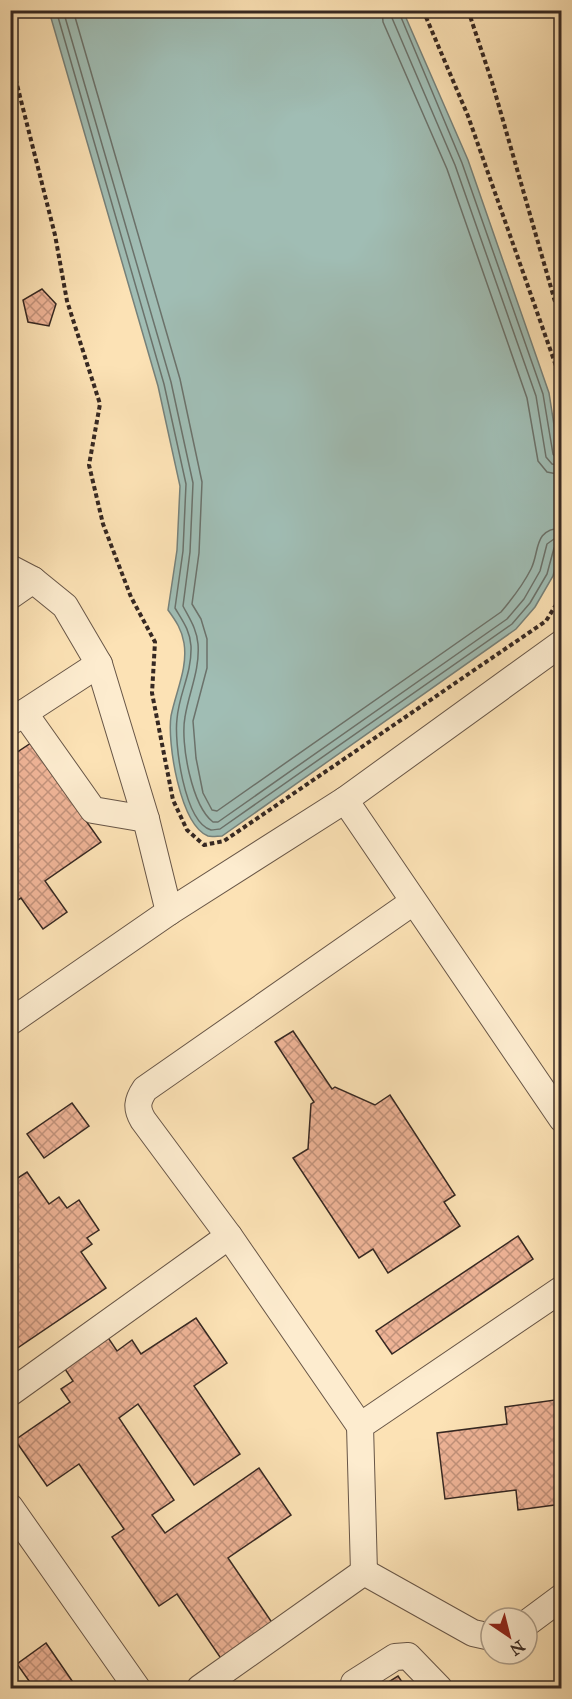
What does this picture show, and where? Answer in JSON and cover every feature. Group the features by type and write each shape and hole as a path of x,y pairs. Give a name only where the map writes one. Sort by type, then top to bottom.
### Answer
{"lane":[{"path":"10,568 33,580 65,606 99,663 146,819 169,912"},
{"path":"10,596 33,580"},
{"path":"10,1022 169,912 345,800 561,643"},
{"path":"99,663 18,718 93,810 146,819"},
{"path":"345,800 561,1119"},
{"path":"364,1572 360,1426 229,1236 137,1109 139,1099 145,1089 413,902"},
{"path":"10,1393 229,1236"},
{"path":"360,1426 561,1289"},
{"path":"10,1507 137,1689"},
{"path":"364,1572 479,1634"},
{"path":"200,1689 364,1572"},
{"path":"539,1614 561,1597"},
{"path":"354,1683 395,1658 408,1656 439,1689"}],"path":[{"path":"423,10 468,116 561,383"},
{"path":"468,10 492,82 561,326"},
{"path":"10,57 56,235 67,301 100,404 89,465 103,524 131,597 155,642 152,693 173,800 187,830 204,845 224,841 546,621 561,595"}],"water":[{"path":"49,11 403,11 468,160 549,393 561,470 559,551 553,576 535,607 516,629 222,836 208,836 198,829 183,800 178,782 170,728 185,652 180,630 168,610 177,550 180,486 158,386"}],"building":[{"path":"42,289 56,304 49,326 28,322 23,300"},
{"path":"31,743 101,842 45,881 67,912 43,929 21,898 10,905 10,833 16,829 10,822 10,757"},
{"path":"293,1031 332,1089 335,1087 375,1105 390,1095 455,1195 444,1202 460,1226 388,1273 373,1249 359,1258 293,1158 308,1149 311,1104 314,1102 275,1042"},
{"path":"72,1103 89,1126 44,1158 27,1134"},
{"path":"27,1172 49,1204 59,1197 67,1208 79,1200 99,1230 87,1238 92,1244 81,1252 106,1288 13,1351 10,1348 10,1183"},
{"path":"518,1236 533,1259 392,1354 376,1331"},
{"path":"196,1318 227,1363 194,1386 240,1454 194,1485 138,1404 119,1418 174,1500 152,1515 165,1533 259,1468 291,1515 228,1558 273,1624 222,1660 177,1594 159,1606 112,1537 124,1529 79,1464 47,1486 15,1440 70,1402 61,1389 73,1381 63,1366 107,1336 117,1351 132,1340 141,1354"},
{"path":"562,1399 562,1504 518,1510 516,1490 445,1499 437,1433 507,1424 505,1407"},
{"path":"46,1643 77,1688 34,1688 17,1664"},
{"path":"398,1676 406,1688 379,1688"}]}
